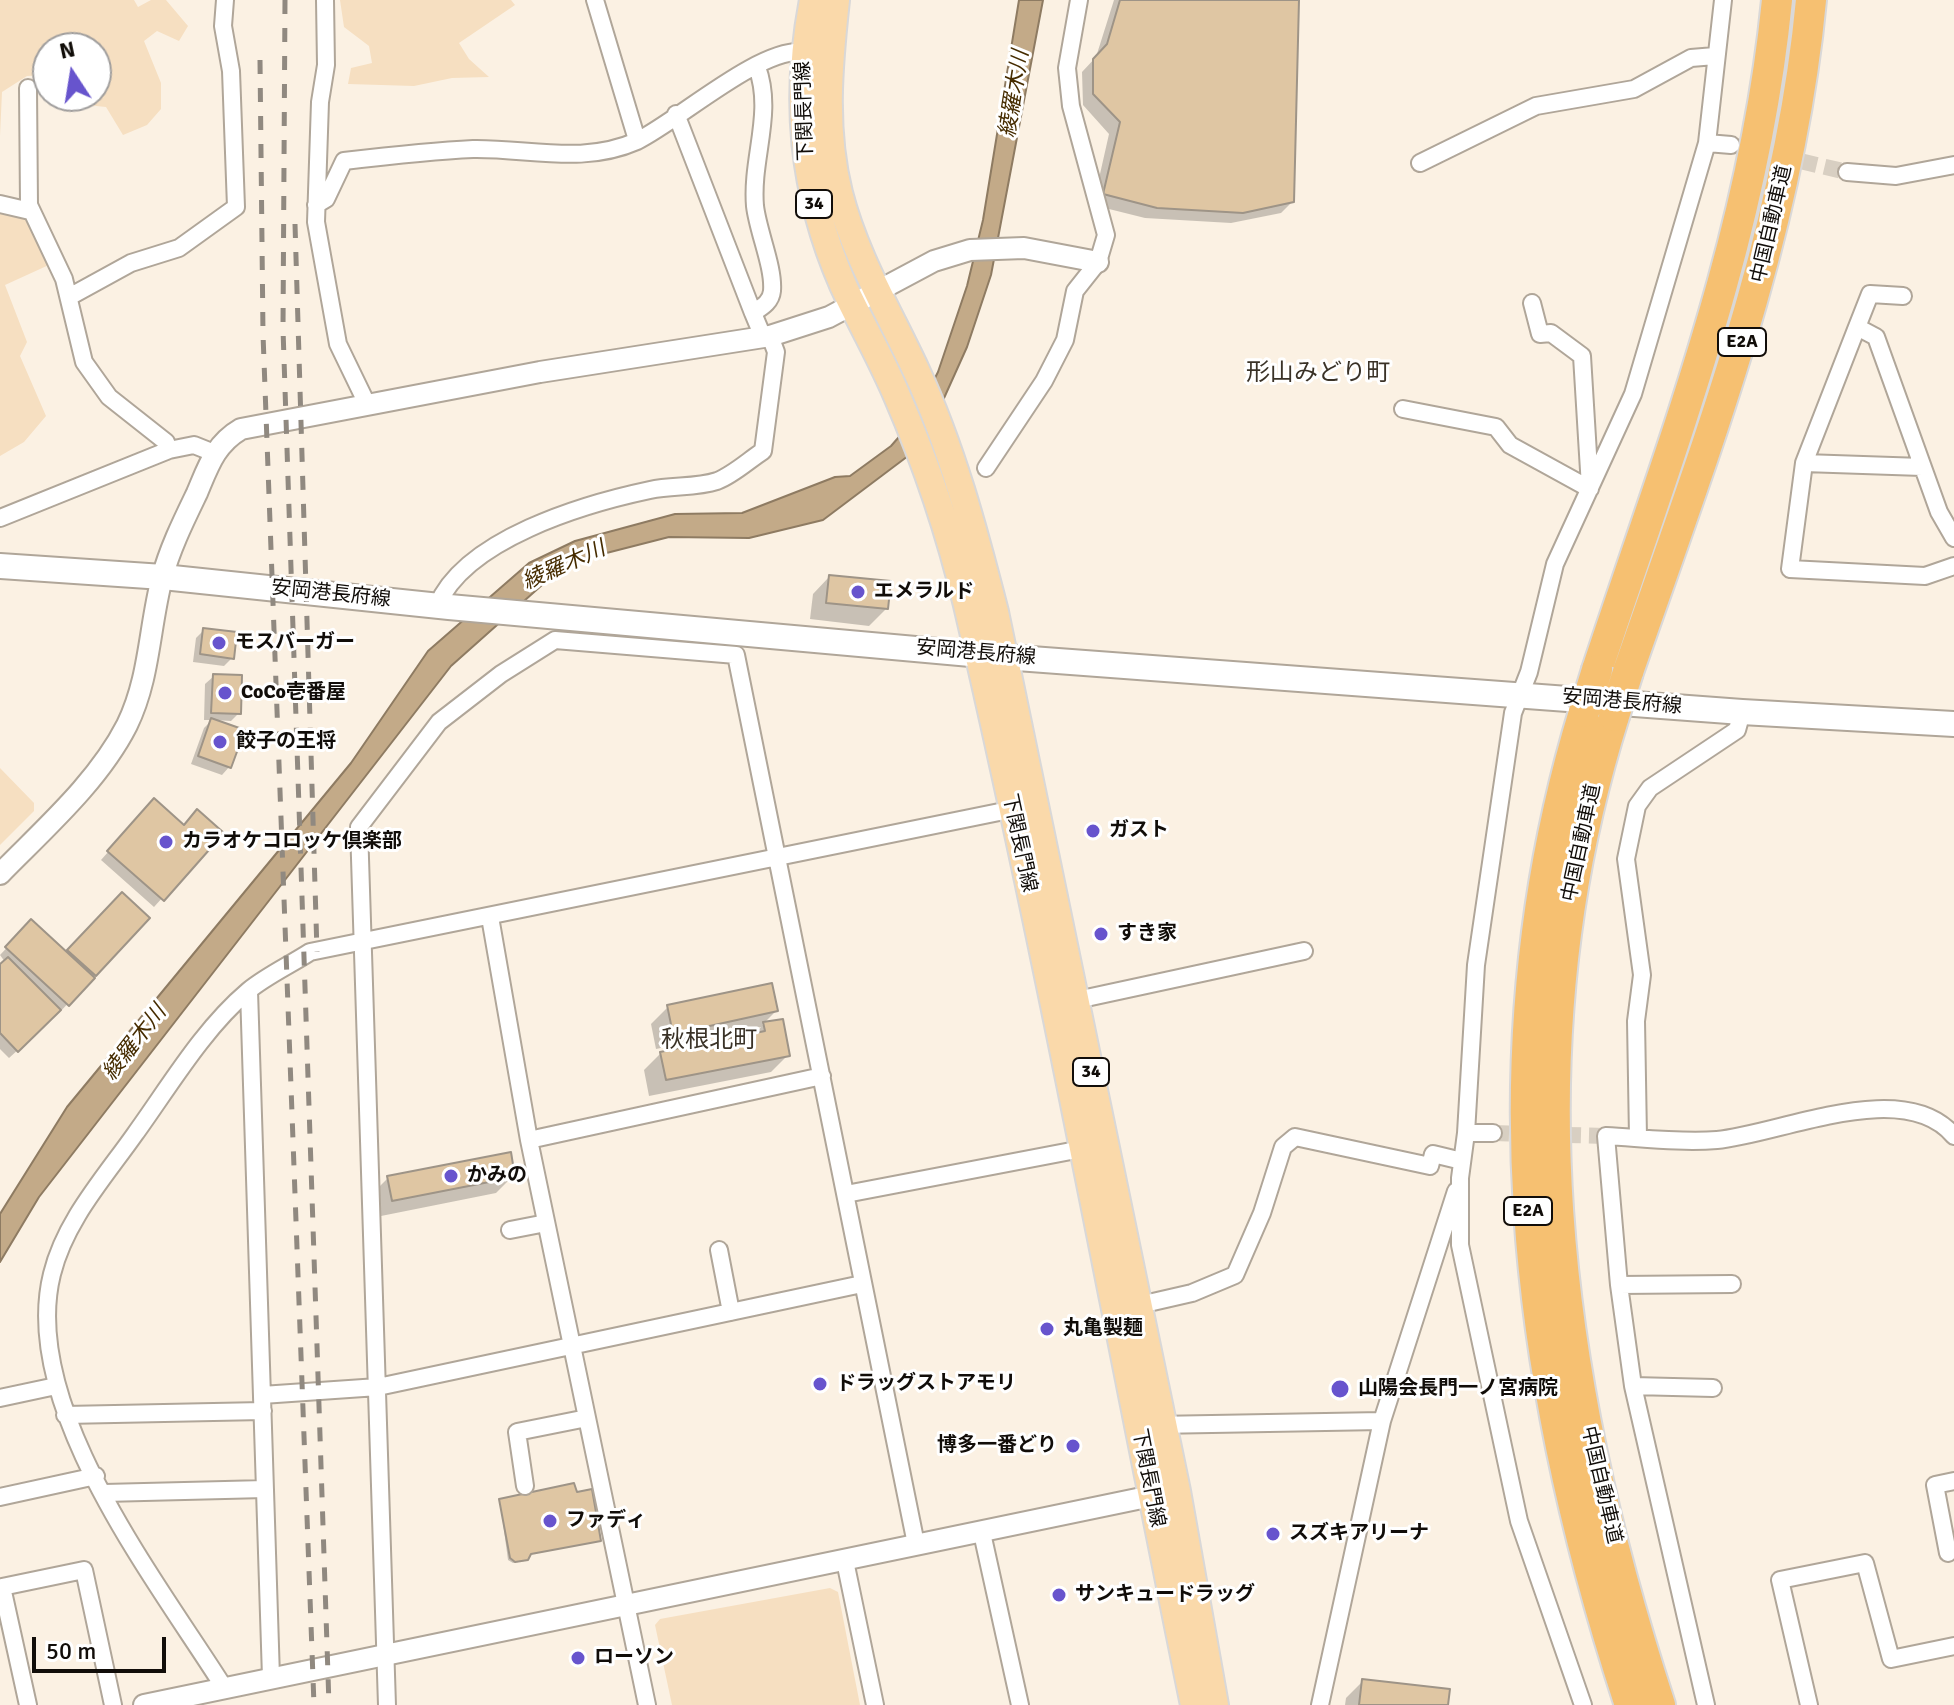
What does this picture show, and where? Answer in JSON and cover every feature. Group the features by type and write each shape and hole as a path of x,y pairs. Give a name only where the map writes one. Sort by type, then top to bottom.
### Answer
{"highway":[{"name":"中国自動車道","path":"1630,1705 1577,1517 1555,1416 1539,1316 1528,1209 1523,1096 1534,936 1551,838 1584,712 1730,263 1751,178 1777,0"},
{"name":"中国自動車道","path":"1660,1705 1605,1510 1583,1410 1567,1313 1556,1205 1553,1092 1565,926 1584,830 1614,716 1721,407 1766,261 1803,71 1811,0"}],"main road":[{"name":"下関長門線","path":"813,0 803,52 802,131 806,168 822,231 927,469 966,603 976,653 1024,807 1077,1000 1095,1147"},
{"name":"下関長門線","path":"836,0 828,107 831,149 848,225 917,372 946,444 975,533 1004,657 1024,807 1150,1425 1151,1496 1194,1705"},
{"name":"安岡港長府線","path":"0,566 163,577 1004,657 1742,712 1954,724"},
{"name":"下関長門線","path":"1150,1425 1177,1491 1215,1705"}],"street":[{"path":"69,297 131,263 179,248 220,215 236,207 231,71 223,26 225,0"},
{"path":"325,0 326,65 320,102 316,222 338,344 367,404"},
{"path":"595,0 637,140"},
{"path":"986,468 1044,381 1065,340 1075,291 1098,262 1106,235 1071,106 1067,68 1079,0"},
{"path":"1583,1705 1519,1521 1460,1245 1460,1178 1466,1133 1471,1028 1484,901 1513,713 1522,694 1555,564 1633,394 1707,143 1723,0"},
{"path":"316,205 326,199 344,161 477,149 570,155 600,152 637,140 757,67 791,51 803,52"},
{"path":"1420,163 1536,106 1634,89 1691,58 1715,56"},
{"path":"753,313 766,305 772,294 755,204 757,160 766,105 757,67"},
{"path":"28,88 27,195 30,211 64,279 74,330 94,381 122,408 166,442 169,450"},
{"path":"443,606 446,586 458,571 487,551 536,527 627,495 719,480 763,451 776,352 753,313 676,114"},
{"path":"1707,143 1731,145"},
{"path":"1847,172 1896,176 1954,165"},
{"path":"0,204 30,211"},
{"path":"0,874 101,766 126,727 145,677 163,577 214,453 225,438 241,429 367,404 766,337 853,306 949,255 994,247 1024,248 1098,262"},
{"path":"1903,296 1870,294 1804,463 1790,569 1925,576 1954,566"},
{"path":"1532,303 1540,334 1551,333 1582,356 1590,489"},
{"path":"1857,327 1876,337 1939,512 1954,538"},
{"path":"1403,409 1496,427 1510,445 1590,489"},
{"path":"0,518 169,450 194,445 214,453"},
{"path":"1804,463 1922,467"},
{"path":"387,1705 359,827 439,722 501,674 555,640 736,655 916,1544"},
{"path":"1638,1137 1636,1021 1642,975 1626,859 1637,806 1650,788 1737,730 1742,712"},
{"path":"229,1697 115,1516 65,1415 56,1386 47,1335 52,1276 67,1231 217,1024 249,991 310,952 1024,807"},
{"path":"490,917 529,1140 647,1705"},
{"path":"1077,1000 1304,951"},
{"path":"249,991 271,1677"},
{"path":"529,1140 822,1076"},
{"path":"1706,1705 1633,1386 1619,1285 1606,1136 1717,1140 1865,1110 1914,1112 1946,1127 1954,1136"},
{"path":"1466,1133 1493,1133"},
{"path":"1127,1308 1192,1293 1235,1275 1262,1213 1283,1147 1295,1137 1430,1166 1433,1154 1462,1161"},
{"path":"846,1194 1095,1147"},
{"path":"1320,1705 1382,1421 1460,1178"},
{"path":"510,1230 546,1223"},
{"path":"719,1250 731,1312"},
{"path":"65,1415 262,1403 378,1387 862,1284"},
{"path":"1619,1285 1732,1284"},
{"path":"0,1398 56,1386"},
{"path":"1633,1386 1713,1388"},
{"path":"525,1486 517,1432 587,1418"},
{"path":"1150,1425 1382,1421"},
{"path":"0,1497 96,1476"},
{"path":"1948,1553 1935,1485 1954,1481"},
{"path":"104,1493 265,1489"},
{"path":"144,1705 229,1697 271,1677 1177,1491"},
{"path":"982,1533 1020,1705"},
{"path":"845,1561 875,1705"},
{"path":"1809,1705 1780,1580 1865,1563 1891,1659 1954,1646"},
{"path":"28,1705 2,1587 84,1570 113,1705"}],"shaded area":[{"path":"0,0 134,0 138,7 151,0 166,0 188,26 179,41 157,31 144,41 161,83 161,109 147,125 123,135 109,112 112,112 112,32 32,32 32,76 2,92 0,136"},
{"path":"340,0 511,0 515,5 459,43 469,59 489,77 452,78 414,86 348,84 351,68 372,63 369,46 344,27"},
{"path":"0,209 27,217 51,264 5,285 27,342 20,356 46,416 24,442 0,456"},
{"path":"0,768 34,803 34,811 0,845"},
{"path":"830,1588 838,1592 860,1705 672,1705 655,1625 660,1619"}],"water":[{"name":"綾羅木川","path":"1019,0 1043,0 991,275 967,347 931,427 908,456 823,520 749,538 669,537 583,559 542,585 451,666 39,1197 0,1262 0,1214 67,1107 351,763 428,651 529,563 575,541 675,514 742,513 835,477 850,476 891,446 913,421 938,372 967,286 983,220"}],"building":[{"path":"1120,0 1299,0 1294,202 1243,213 1157,208 1103,194 1120,122 1093,94 1093,59 1107,44"},
{"name":"エメラルド","path":"829,575 891,581 888,609 826,603"},
{"path":"203,628 237,632 234,659 200,654"},
{"path":"213,674 242,675 241,714 211,713"},
{"path":"211,718 245,730 231,768 198,756"},
{"name":"カラオケコロッケ倶楽部","path":"154,798 184,825 197,809 224,833 164,901 107,851"},
{"path":"122,892 150,918 96,976 67,950"},
{"path":"31,919 95,978 69,1006 5,947"},
{"path":"8,957 61,1010 18,1052 0,1033 0,964"},
{"path":"772,983 778,1011 673,1034 667,1005"},
{"path":"783,1019 790,1056 666,1080 660,1052 765,1031 763,1022"},
{"name":"かみの","path":"511,1152 515,1177 392,1201 387,1176"},
{"name":"ファディ","path":"574,1483 577,1492 592,1489 601,1541 531,1554 528,1560 515,1562 510,1558 499,1499"},
{"path":"1362,1679 1450,1689 1448,1705 1359,1705"}],"tunnel":[{"path":"1731,145 1847,172"},
{"path":"1493,1133 1606,1136"}],"railway":[{"path":"285,0 283,329 329,1705"},
{"path":"260,60 263,334 314,1705"},
{"path":"295,224 317,952"}],"place":[{"name":"エメラルド","path":"858,592"},
{"name":"モスバーガー","path":"219,643"},
{"name":"CoCo壱番屋","path":"225,693"},
{"name":"餃子の王将","path":"220,742"},
{"name":"ガスト","path":"1093,831"},
{"name":"カラオケコロッケ倶楽部","path":"166,842"},
{"name":"すき家","path":"1101,934"},
{"name":"かみの","path":"451,1176"},
{"name":"丸亀製麺","path":"1047,1329"},
{"name":"ドラッグストアモリ","path":"820,1384"},
{"name":"山陽会長門一ノ宮病院","path":"1340,1389"},
{"name":"博多一番どり","path":"1073,1446"},
{"name":"ファディ","path":"550,1521"},
{"name":"スズキアリーナ","path":"1273,1534"},
{"name":"サンキュードラッグ","path":"1059,1595"},
{"name":"ローソン","path":"578,1658"}],"district":[{"name":"形山みどり町","path":"1318,374"},
{"name":"秋根北町","path":"709,1041"}]}
